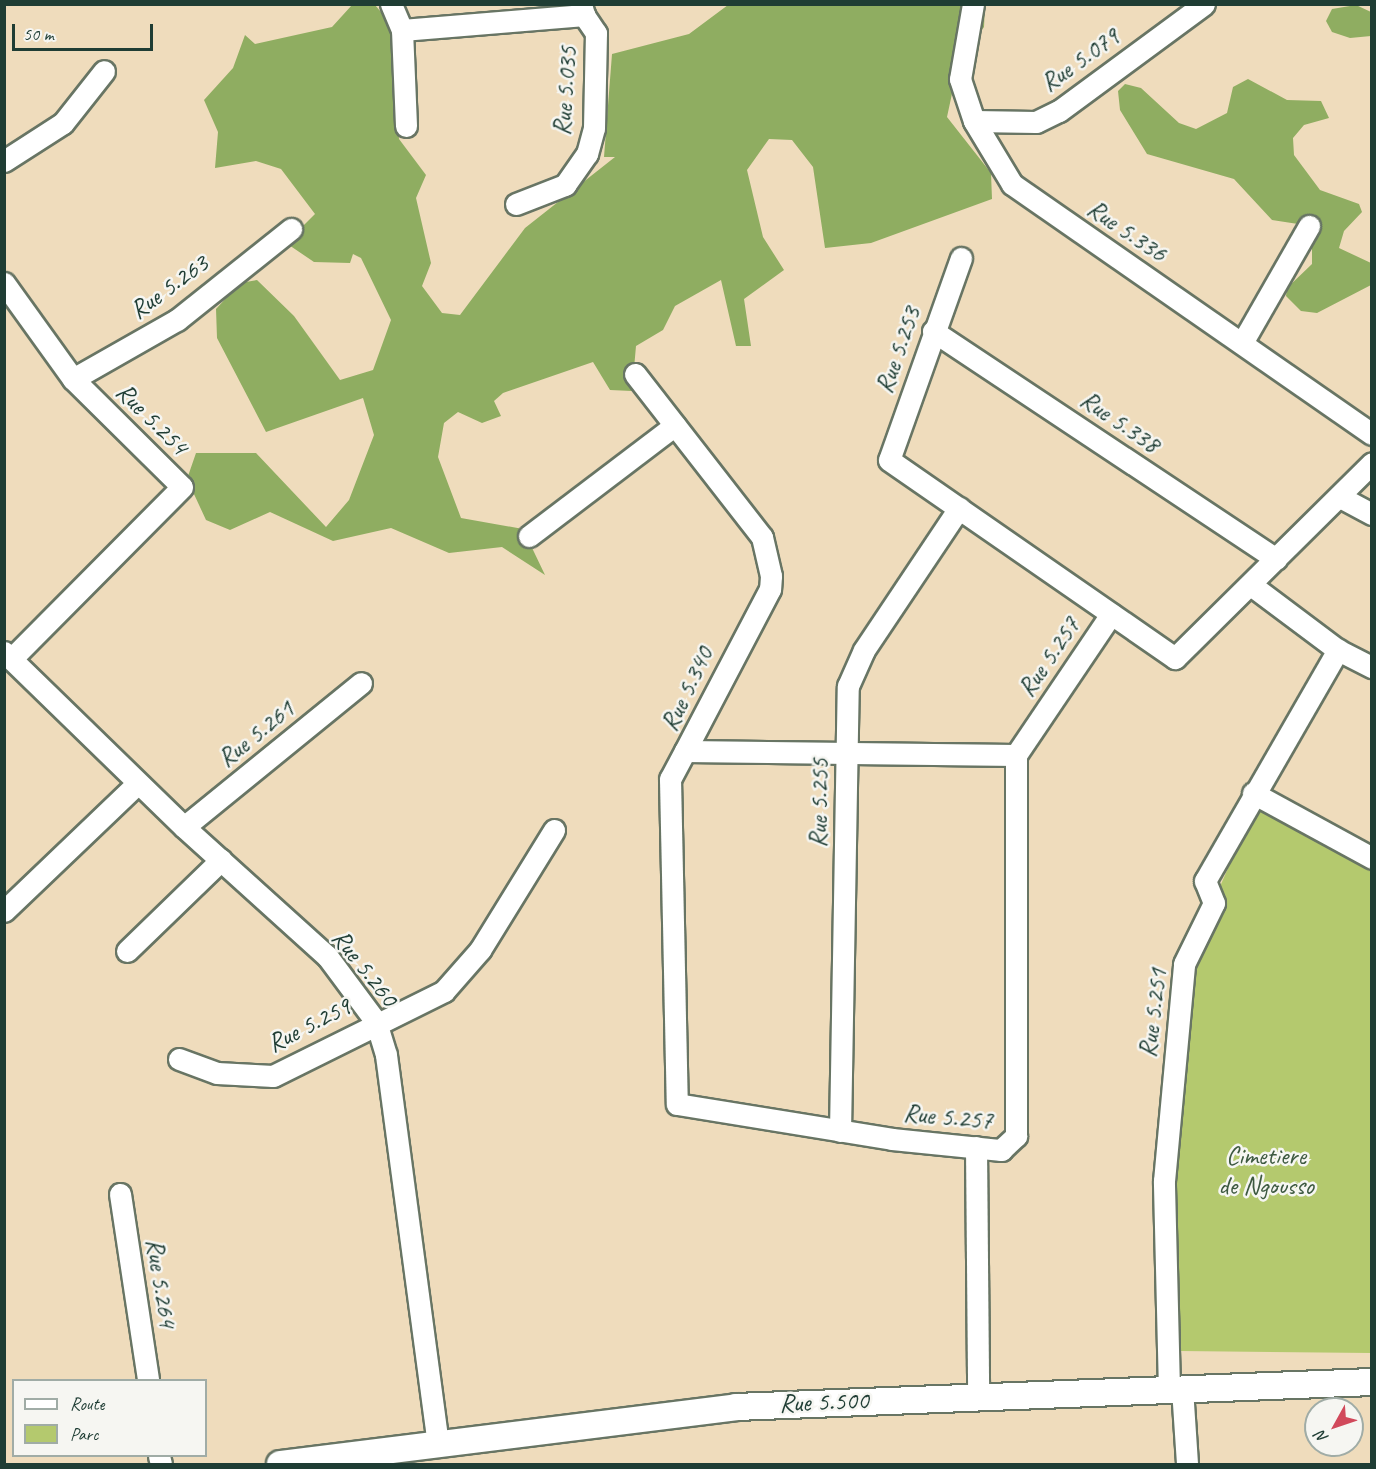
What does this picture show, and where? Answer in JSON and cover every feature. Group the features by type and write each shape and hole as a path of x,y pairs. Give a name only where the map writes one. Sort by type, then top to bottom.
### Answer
{"main road":[{"name":"Rue 5.500","path":"280,1464 736,1407 1371,1382"}],"street":[{"path":"391,4 402,30 406,126"},
{"name":"Rue 5.336","path":"973,4 960,79 974,121 1012,184 1371,434"},
{"name":"Rue 5.079","path":"974,121 1036,122 1059,111 1204,4"},
{"name":"Rue 5.035","path":"402,30 582,10 596,33 594,128 587,154 565,185 516,204"},
{"path":"4,161 63,123 104,71"},
{"path":"1242,343 1309,226"},
{"name":"Rue 5.263","path":"73,380 177,320 291,229"},
{"name":"Rue 5.253","path":"959,508 889,460 960,258"},
{"name":"Rue 5.254","path":"4,283 73,380 182,487 8,655"},
{"name":"Rue 5.338","path":"933,331 1276,559"},
{"name":"Rue 5.340","path":"636,374 762,537 771,576 770,589 685,751 1016,755"},
{"path":"529,536 675,425"},
{"path":"959,508 1175,658 1340,497 1371,463"},
{"path":"1340,497 1371,514"},
{"name":"Rue 5.255","path":"840,1131 848,686 855,665 959,508"},
{"path":"1251,585 1338,650 1371,667"},
{"name":"Rue 5.257","path":"685,751 670,779 677,1104 840,1131 1001,1150 1016,1136 1016,755 1111,614"},
{"name":"Rue 5.251","path":"1175,1389 1164,1180 1184,964 1214,903 1205,881 1253,793 1338,650"},
{"name":"Rue 5.260","path":"8,655 184,827 327,956 376,1022 386,1055 438,1444"},
{"name":"Rue 5.261","path":"184,827 361,683"},
{"path":"4,911 138,783"},
{"path":"1253,793 1371,858"},
{"name":"Rue 5.259","path":"178,1059 217,1073 273,1076 376,1022 444,991 462,974 554,830"},
{"path":"127,951 221,860"},
{"path":"976,1147 978,1398"},
{"name":"Rue 5.264","path":"120,1194 148,1379"},
{"path":"1175,1389 1187,1464"}],"green space":[{"path":"352,5 375,5 392,25 399,139 426,175 416,198 431,263 422,286 442,313 460,315 525,228 615,157 604,157 612,54 689,34 728,5 985,5 984,27 959,61 947,117 991,173 992,199 871,243 825,248 813,167 792,140 769,139 747,170 763,237 784,270 744,299 751,346 736,346 721,280 675,306 663,330 636,346 632,391 610,390 593,362 503,393 494,401 501,416 482,423 458,412 444,423 438,457 461,518 523,529 545,575 502,547 449,553 391,528 333,541 270,512 230,530 206,520 187,479 196,453 256,453 326,527 349,500 374,435 363,398 266,432 217,338 216,309 240,283 257,280 294,316 340,380 373,370 391,320 361,258 353,254 350,263 314,262 286,243 315,214 281,169 256,161 215,168 218,132 204,100 233,68 245,35 255,44 332,27"},
{"path":"1356,5 1371,12 1371,36 1350,38 1332,32 1326,21 1332,9"},
{"path":"1248,79 1287,100 1321,101 1329,118 1304,125 1293,138 1294,155 1320,190 1359,204 1362,212 1344,231 1339,248 1371,263 1371,285 1317,313 1301,311 1286,296 1287,288 1312,264 1312,237 1298,224 1272,220 1234,179 1147,154 1120,110 1118,91 1125,84 1141,88 1179,123 1196,129 1227,113 1233,87"},
{"name":"Cimetiere de Ngousso","path":"1256,804 1371,869 1371,1353 1180,1351 1160,1169 1184,969"}]}
